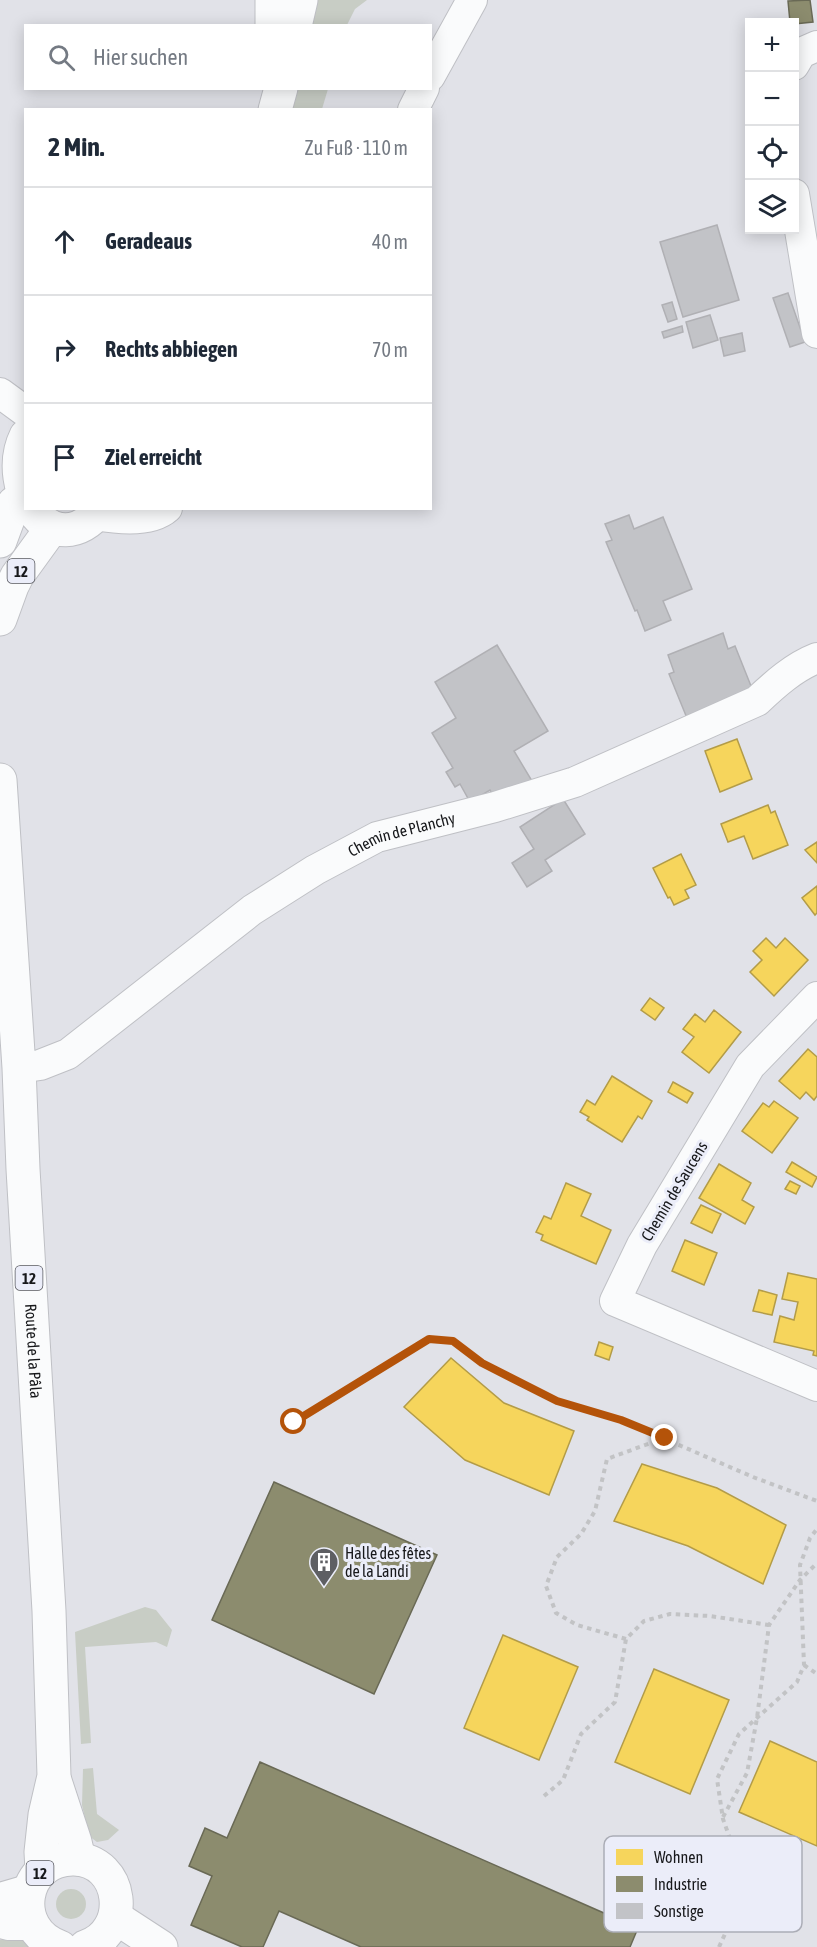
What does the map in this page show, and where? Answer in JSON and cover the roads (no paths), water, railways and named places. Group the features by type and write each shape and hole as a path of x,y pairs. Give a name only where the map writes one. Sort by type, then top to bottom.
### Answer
{"main road":[{"path":"272,0 272,24"},
{"path":"296,24 302,0"},
{"path":"253,108 257,90"},
{"path":"276,108 280,90"},
{"path":"11,449 7,482 14,503 30,520 51,529 77,527 99,512"},
{"name":"12","path":"0,542 14,503"},
{"name":"12","path":"0,619 17,576 51,529"},
{"name":"Route de la Pâla","path":"0,780 19,1068 22,1169 49,1611 54,1776 45,1815 41,1852 24,1886 32,1925"},
{"name":"Route de la Pâla","path":"54,1776 79,1859"},
{"path":"32,1925 40,1936 53,1945 82,1947 104,1935 115,1917 116,1898 111,1882 101,1869 79,1859"},
{"name":"12","path":"24,1886 55,1862 79,1859"},
{"path":"115,1917 161,1947"}],"street":[{"path":"432,72 472,0"},
{"path":"799,57 801,53 817,46"},
{"path":"414,108 423,90"},
{"path":"799,219 817,333"},
{"path":"0,393 24,411"},
{"path":"99,512 131,520 163,513 165,510"},
{"name":"Chemin de Planchy","path":"19,1068 40,1065 68,1054 252,910 315,870 377,837 495,807 574,782 757,701 778,682 806,662 817,658"},
{"name":"Chemin de Saucens","path":"817,997 750,1066 642,1245 615,1301 817,1386"},
{"path":"0,1923 32,1925"}],"place":[{"name":"Halle des fêtes de la Landi","path":"324,1588"}]}
